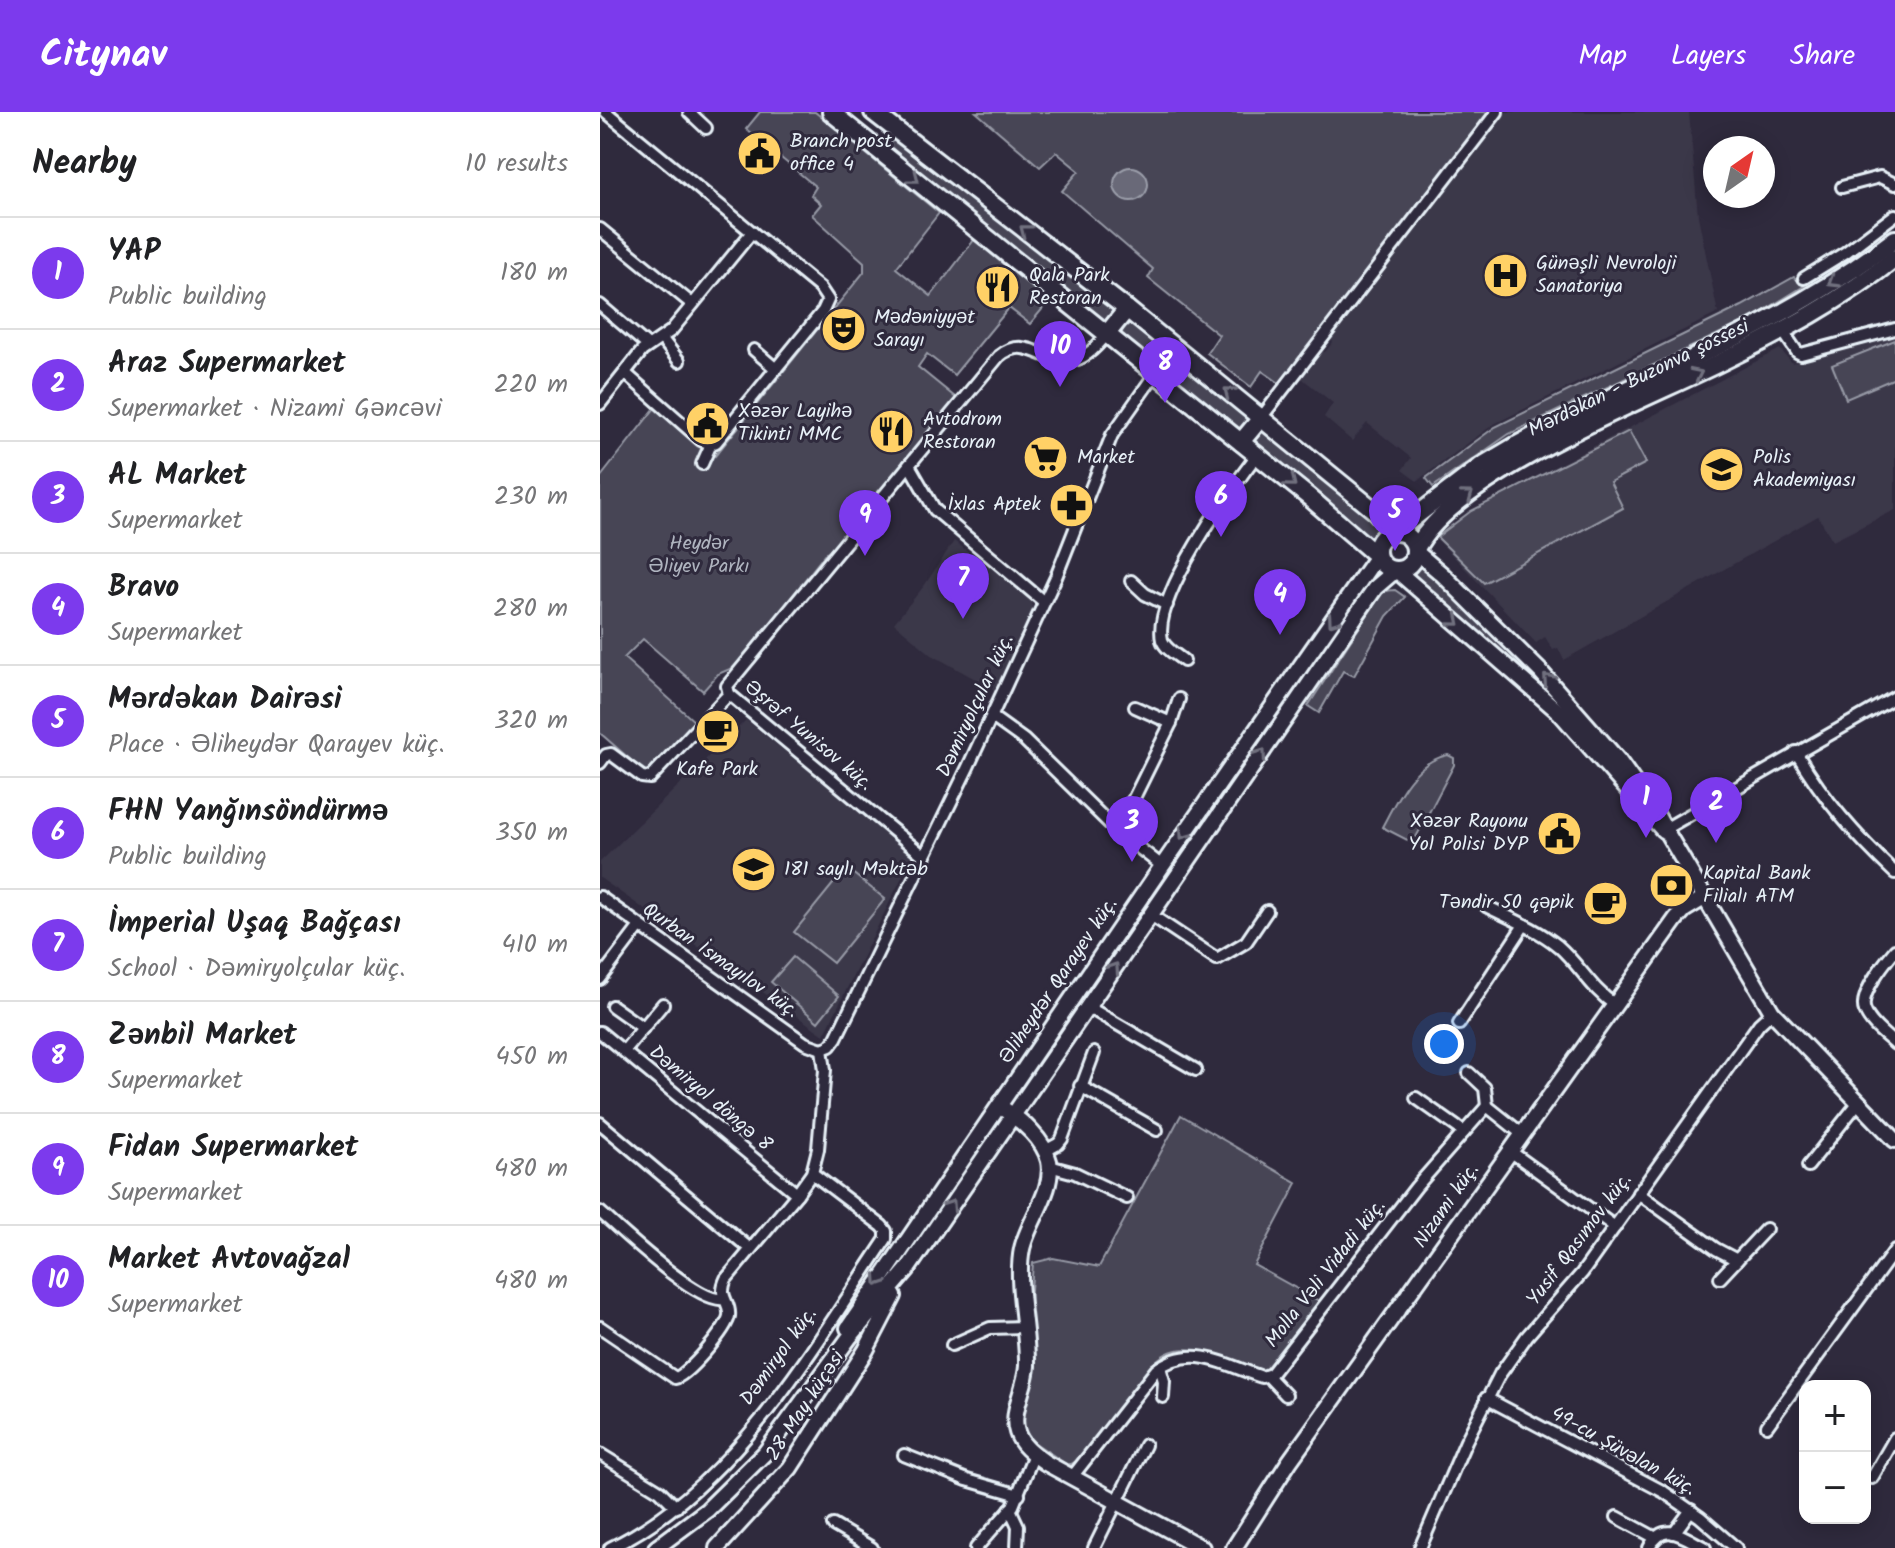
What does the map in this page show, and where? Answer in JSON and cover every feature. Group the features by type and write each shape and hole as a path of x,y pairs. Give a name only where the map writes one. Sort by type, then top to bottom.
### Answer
{"main road":[{"path":"831,112 1257,455 1377,556 1384,566 1402,570 1411,562 1415,551 1407,536 1395,532 1375,511 1127,309 873,112"},
{"path":"877,149 893,128"},
{"path":"1377,556 1380,539 1395,532 1468,476 1517,445 1718,347 1859,266 1895,239"},
{"name":"Mərdəkan - Buzonva şossesi","path":"1415,551 1438,519 1490,479 1545,448 1782,330 1850,290 1895,258"},
{"path":"1106,335 1127,309"},
{"path":"1241,442 1261,418"},
{"path":"1415,551 1465,596 1565,698 1643,792 1772,1012 1895,1140"},
{"name":"Əliheydər Qarayev küç.","path":"938,1193 1377,556"},
{"path":"1396,570 1560,713 1663,830"},
{"name":"Əliheydər Qarayev küç.","path":"907,1270 1378,584 1396,570"},
{"path":"1264,719 1279,728"},
{"name":"Nizami küç.","path":"1234,1548 1289,1462 1680,914 1704,898"},
{"path":"1070,1002 1069,1009 1073,1014 1086,1010"},
{"path":"998,1105 1027,1128 1047,1158 1045,1188 1022,1250 1027,1370 1015,1427 1020,1441 1034,1454 1072,1477 1202,1548"},
{"path":"656,1548 707,1510 765,1453 849,1338 907,1270 938,1193"},
{"path":"645,1548 703,1506 779,1429 938,1193"},
{"name":"28 May küçəsi","path":"717,1548 784,1476 866,1350 907,1270"},
{"path":"849,1338 859,1332 864,1333 868,1340 866,1350"}],"street":[{"path":"606,112 820,288 828,300 823,311 720,439 711,444 702,464"},
{"path":"689,112 706,128"},
{"path":"1261,418 1497,112"},
{"path":"1842,187 1880,177 1895,184"},
{"path":"1804,278 1846,252 1895,215"},
{"path":"600,229 692,304"},
{"path":"600,404 648,346 662,339 752,232"},
{"path":"600,305 648,346"},
{"path":"1782,330 1801,354 1895,329"},
{"name":"Əşrəf Yunisov küç.","path":"924,856 729,694 727,686 1005,351 1019,349 1060,361 1080,361 1106,335"},
{"path":"662,339 679,361"},
{"path":"754,350 776,369"},
{"path":"625,373 695,435 711,444"},
{"name":"Dəmiryolçular küç.","path":"822,1049 830,1046 836,1038 992,717 1064,559 1112,435 1155,374"},
{"path":"1184,661 1162,640 1167,605 1215,511 1257,455"},
{"path":"909,465 935,510 1044,602"},
{"path":"1131,581 1145,594 1167,605"},
{"path":"600,763 611,754 642,777 650,778 729,694"},
{"path":"1663,830 1895,697"},
{"path":"1115,829 1125,816 1171,723 1179,699"},
{"path":"1135,707 1171,723"},
{"path":"992,717 1024,740 1115,829 1162,866"},
{"path":"1796,752 1827,801 1849,828 1895,873"},
{"name":"Qurban İsmayılov küç.","path":"600,897 805,1043 822,1049"},
{"path":"1486,906 1558,947 1597,992 1615,1005"},
{"path":"1151,915 1217,959 1246,942 1267,911"},
{"path":"1459,1024 1524,925"},
{"path":"600,979 640,926"},
{"path":"1895,950 1872,984 1864,1006 1875,1025 1895,1044"},
{"path":"624,1051 663,1004"},
{"path":"612,1006 643,1028"},
{"path":"1086,1010 1196,1070"},
{"name":"Yusif Qasımov küç.","path":"1420,1548 1486,1398 1517,1348 1576,1282 1759,1024 1772,1012"},
{"name":"Dəmiryol döngə 8","path":"600,1032 797,1194"},
{"path":"600,1327 675,1378 683,1377 728,1320 722,1291 726,1279 812,1173 818,1149 825,1070 822,1049"},
{"path":"1094,1053 1062,1139 1047,1158 1127,1198"},
{"path":"1469,1073 1485,1088 1487,1106 1522,1134"},
{"path":"1080,1086 1157,1130"},
{"path":"1416,1098 1464,1132"},
{"path":"1808,1166 1858,1103"},
{"name":"Molla Vəli Vidadi küç.","path":"1160,1367 1173,1359 1191,1355 1262,1377 1268,1376 1416,1187 1487,1106"},
{"path":"600,1123 750,1249"},
{"path":"1510,1151 1615,1227"},
{"name":"Dəmiryol küç.","path":"610,1548 651,1526 708,1479 782,1390 886,1239 882,1226 812,1173"},
{"path":"1638,1193 1716,1249 1737,1260"},
{"path":"600,1212 695,1292 716,1300 723,1299"},
{"path":"1720,1278 1766,1229"},
{"path":"1767,1426 1895,1250"},
{"path":"952,1345 990,1328 1025,1327"},
{"path":"1160,1367 1164,1381 1163,1397"},
{"path":"1072,1477 1160,1367"},
{"path":"1268,1376 1286,1395"},
{"name":"49-cu Şüvəlan küç.","path":"1486,1398 1664,1492 1736,1548"},
{"path":"1872,1478 1895,1438"},
{"path":"1094,1548 1145,1445"},
{"path":"600,1454 660,1491 676,1507"},
{"path":"976,1548 1019,1495 1034,1454"},
{"path":"904,1455 954,1476 1019,1495"},
{"path":"1010,1509 1018,1526 1017,1548"},
{"path":"1674,1533 1691,1510"},
{"path":"1617,1517 1651,1543 1665,1531 1705,1548"},
{"path":"833,1525 872,1548"}],"shaded area":[{"path":"1503,112 1689,112 1698,216 1718,313 1494,424 1417,481 1402,470 1411,458 1367,423 1352,441 1324,417 1333,403 1299,376 1319,351 1325,352 1333,342 1329,337"},
{"name":"Polis Akademiyası","path":"1895,334 1895,510 1833,541 1818,516 1564,660 1558,648 1553,650 1545,637 1536,643 1434,536 1470,511 1780,349 1792,363"},
{"path":"954,541 1032,599 1032,614 995,690 932,655 894,623"},
{"name":"181 saylı Məktəb","path":"746,720 913,855 824,1035 600,878 600,862"}],"green space":[{"name":"Heydər Əliyev Parkı","path":"760,112 815,112 939,213 896,268 931,296 974,240 1049,301 1030,324 1009,308 954,375 927,354 918,367 956,398 831,552 826,553 737,666 718,674 703,691 643,639 624,658 695,722 648,775 600,733 600,478 655,408 715,456 864,272 864,262 812,215 821,204 811,195 816,187 746,129"},
{"path":"976,112 1488,112 1281,384 1262,371 1251,387 1207,353 1219,335 1148,278 1153,269 1062,191 1079,171 1056,152 1040,167"},
{"path":"898,139 1113,310 1111,319 1102,322 888,151 891,142"},
{"path":"1794,277 1804,286 1754,317 1509,434 1433,487 1426,478 1495,427 1742,306"},
{"path":"1130,324 1251,418 1239,432 1121,337 1123,328"},
{"path":"1895,340 1895,378 1846,399 1832,365"},
{"path":"1264,428 1382,526 1371,539 1252,443"},
{"path":"1629,431 1646,463 1610,482 1623,508 1484,583 1437,537 1471,511"},
{"path":"1423,566 1555,691 1552,696 1414,576 1417,568"},
{"path":"1395,590 1405,597 1387,616 1354,676 1343,671 1319,713 1308,706 1383,591"},
{"path":"1448,755 1454,758 1454,765 1413,843 1382,827 1416,773 1425,765"},
{"path":"846,868 885,899 833,963 794,932"},
{"path":"793,957 839,996 818,1022 771,982"},
{"path":"1181,1115 1297,1183 1254,1265 1319,1301 1263,1372 1192,1350 1165,1354 1152,1365 1078,1460 1066,1464 1025,1436 1020,1421 1032,1372 1030,1303 1033,1263 1053,1258 1099,1267"}],"water":[{"path":"1131,167 1143,172 1148,184 1143,196 1131,201 1119,196 1114,184 1119,172"}],"place":[{"name":"Branch post office 4","path":"759,153"},
{"name":"Günəşli Nevroloji Sanatoriya","path":"1505,276"},
{"name":"Qala Park Restoran","path":"998,288"},
{"name":"Mədəniyyət Sarayı","path":"843,329"},
{"name":"Market Avtovağzal","path":"1060,387"},
{"name":"Zənbil Market","path":"1165,403"},
{"name":"Xəzər Layihə Tikinti MMC","path":"707,424"},
{"name":"Avtodrom Restoran","path":"892,431"},
{"name":"Market","path":"1046,458"},
{"name":"Polis Akademiyası","path":"1722,470"},
{"name":"İxlas Aptek","path":"1072,505"},
{"name":"FHN Yanğınsöndürmə","path":"1221,537"},
{"name":"Mərdəkan Dairəsi","path":"1395,551"},
{"name":"Fidan Supermarket","path":"865,556"},
{"name":"İmperial Uşaq Bağçası","path":"963,619"},
{"name":"Bravo","path":"1280,635"},
{"name":"Kafe Park","path":"717,731"},
{"name":"Xəzər Rayonu Yol Polisi DYP","path":"1559,834"},
{"name":"YAP","path":"1646,838"},
{"name":"Araz Supermarket","path":"1716,843"},
{"name":"AL Market","path":"1132,862"},
{"name":"181 saylı Məktəb","path":"753,870"},
{"name":"Kapital Bank Filialı ATM","path":"1672,886"},
{"name":"Təndir 50 qəpik","path":"1605,903"}]}
